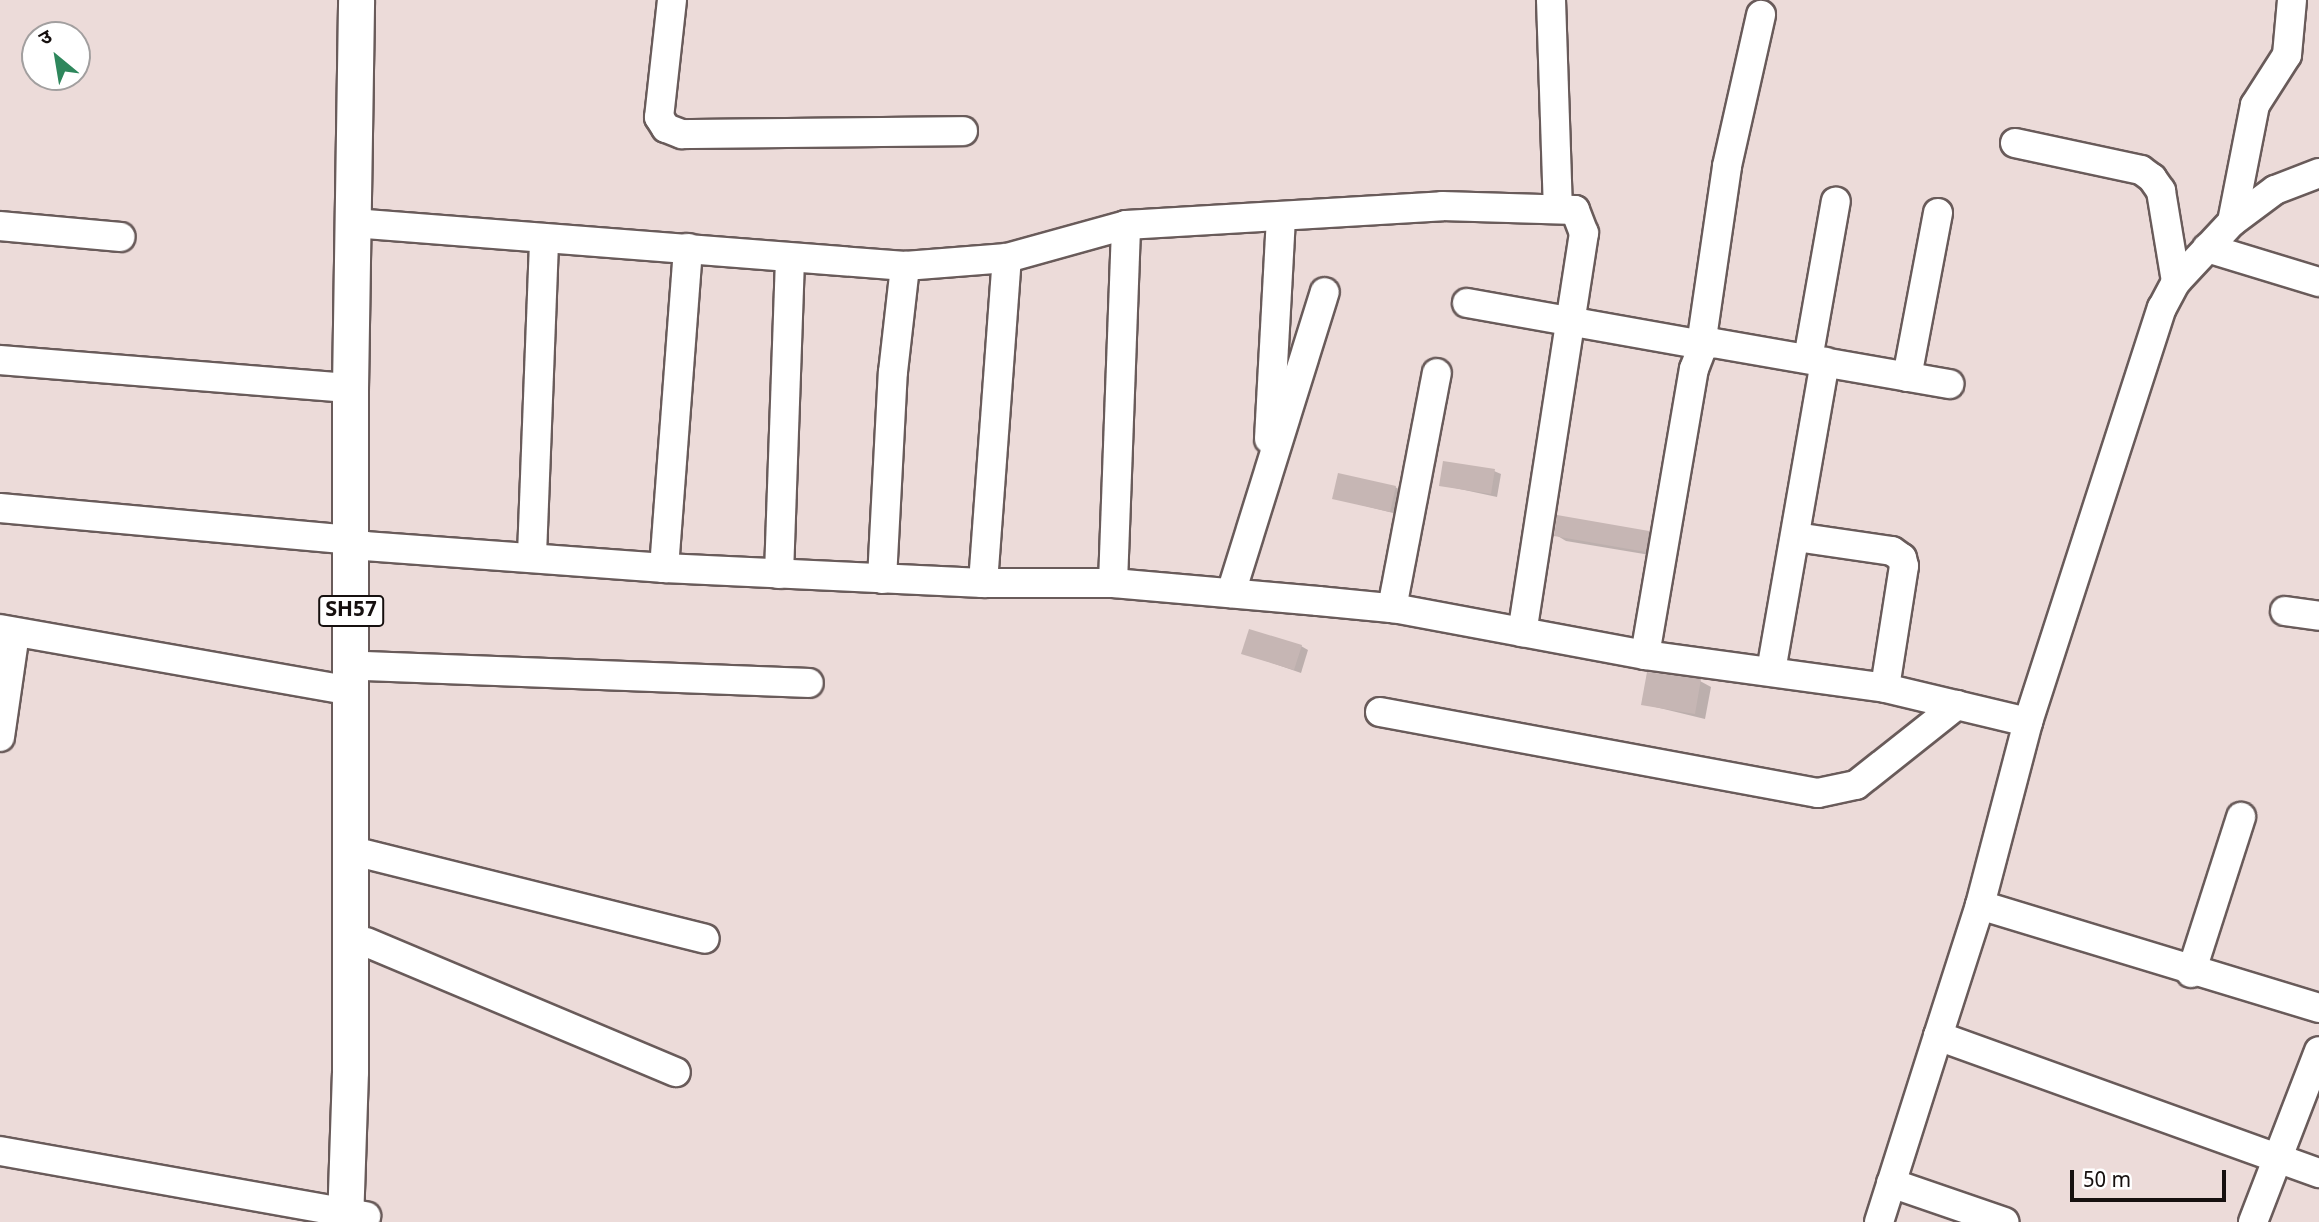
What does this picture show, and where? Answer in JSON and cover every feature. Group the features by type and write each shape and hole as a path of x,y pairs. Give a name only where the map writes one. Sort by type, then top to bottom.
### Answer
{"main road":[{"name":"SH57","path":"356,0 362,143"},
{"name":"SH57","path":"355,1218 360,224 371,0"},
{"name":"SH57","path":"358,543 350,388 360,224"},
{"name":"SH57","path":"355,1218 366,942 358,679"}],"street":[{"path":"673,0 659,117 666,128 682,134 963,131"},
{"path":"1550,0 1558,207"},
{"path":"2232,222 2255,105 2287,55 2292,0"},
{"path":"1645,654 1694,369 1702,345 1727,166 1761,15"},
{"path":"2015,143 2141,170 2152,178 2161,191 2176,282"},
{"path":"1879,1222 1980,905 2028,722 2161,309 2176,282 2232,222 2274,190 2319,173"},
{"path":"1771,671 1796,537 1836,201"},
{"path":"360,224 905,266 1007,258 1126,225 1442,206 1558,207 1575,210 1583,224 1522,632"},
{"path":"1907,377 1938,213"},
{"path":"1266,488 1281,216"},
{"path":"1113,583 1126,225"},
{"path":"0,226 121,237"},
{"path":"532,555 544,240"},
{"path":"664,568 688,248"},
{"path":"2207,248 2319,282"},
{"path":"779,574 790,258"},
{"path":"983,583 1007,258"},
{"path":"882,579 893,372 905,266"},
{"path":"1231,593 1266,488 1325,292"},
{"path":"1467,303 1570,324 1702,345 1714,342 1949,384"},
{"path":"0,360 350,388"},
{"path":"1392,608 1437,373"},
{"path":"0,508 358,543 532,555 664,568 983,583 1113,583 1392,608 1645,654 1885,688 2028,722"},
{"path":"1796,537 1892,551 1902,558 1904,566 1885,688"},
{"path":"2285,611 2319,616"},
{"path":"0,737 8,631 358,679 809,683"},
{"path":"1380,712 1818,793 1856,785 1957,705"},
{"path":"2191,973 2241,817"},
{"path":"365,854 705,939"},
{"path":"1980,905 2191,973 2319,1007"},
{"path":"366,942 676,1072"},
{"path":"1937,1036 2319,1173"},
{"path":"2253,1222 2280,1158 2319,1051"},
{"path":"0,1151 355,1218"},
{"path":"1891,1183 2004,1222"}],"building":[{"path":"1443,461 1495,469 1491,494 1439,486"},
{"path":"1338,473 1396,486 1390,512 1332,499"},
{"path":"1557,515 1649,531 1646,552 1554,536"},
{"path":"1249,629 1302,645 1294,670 1241,654"},
{"path":"1647,672 1701,679 1695,714 1641,705"}]}
